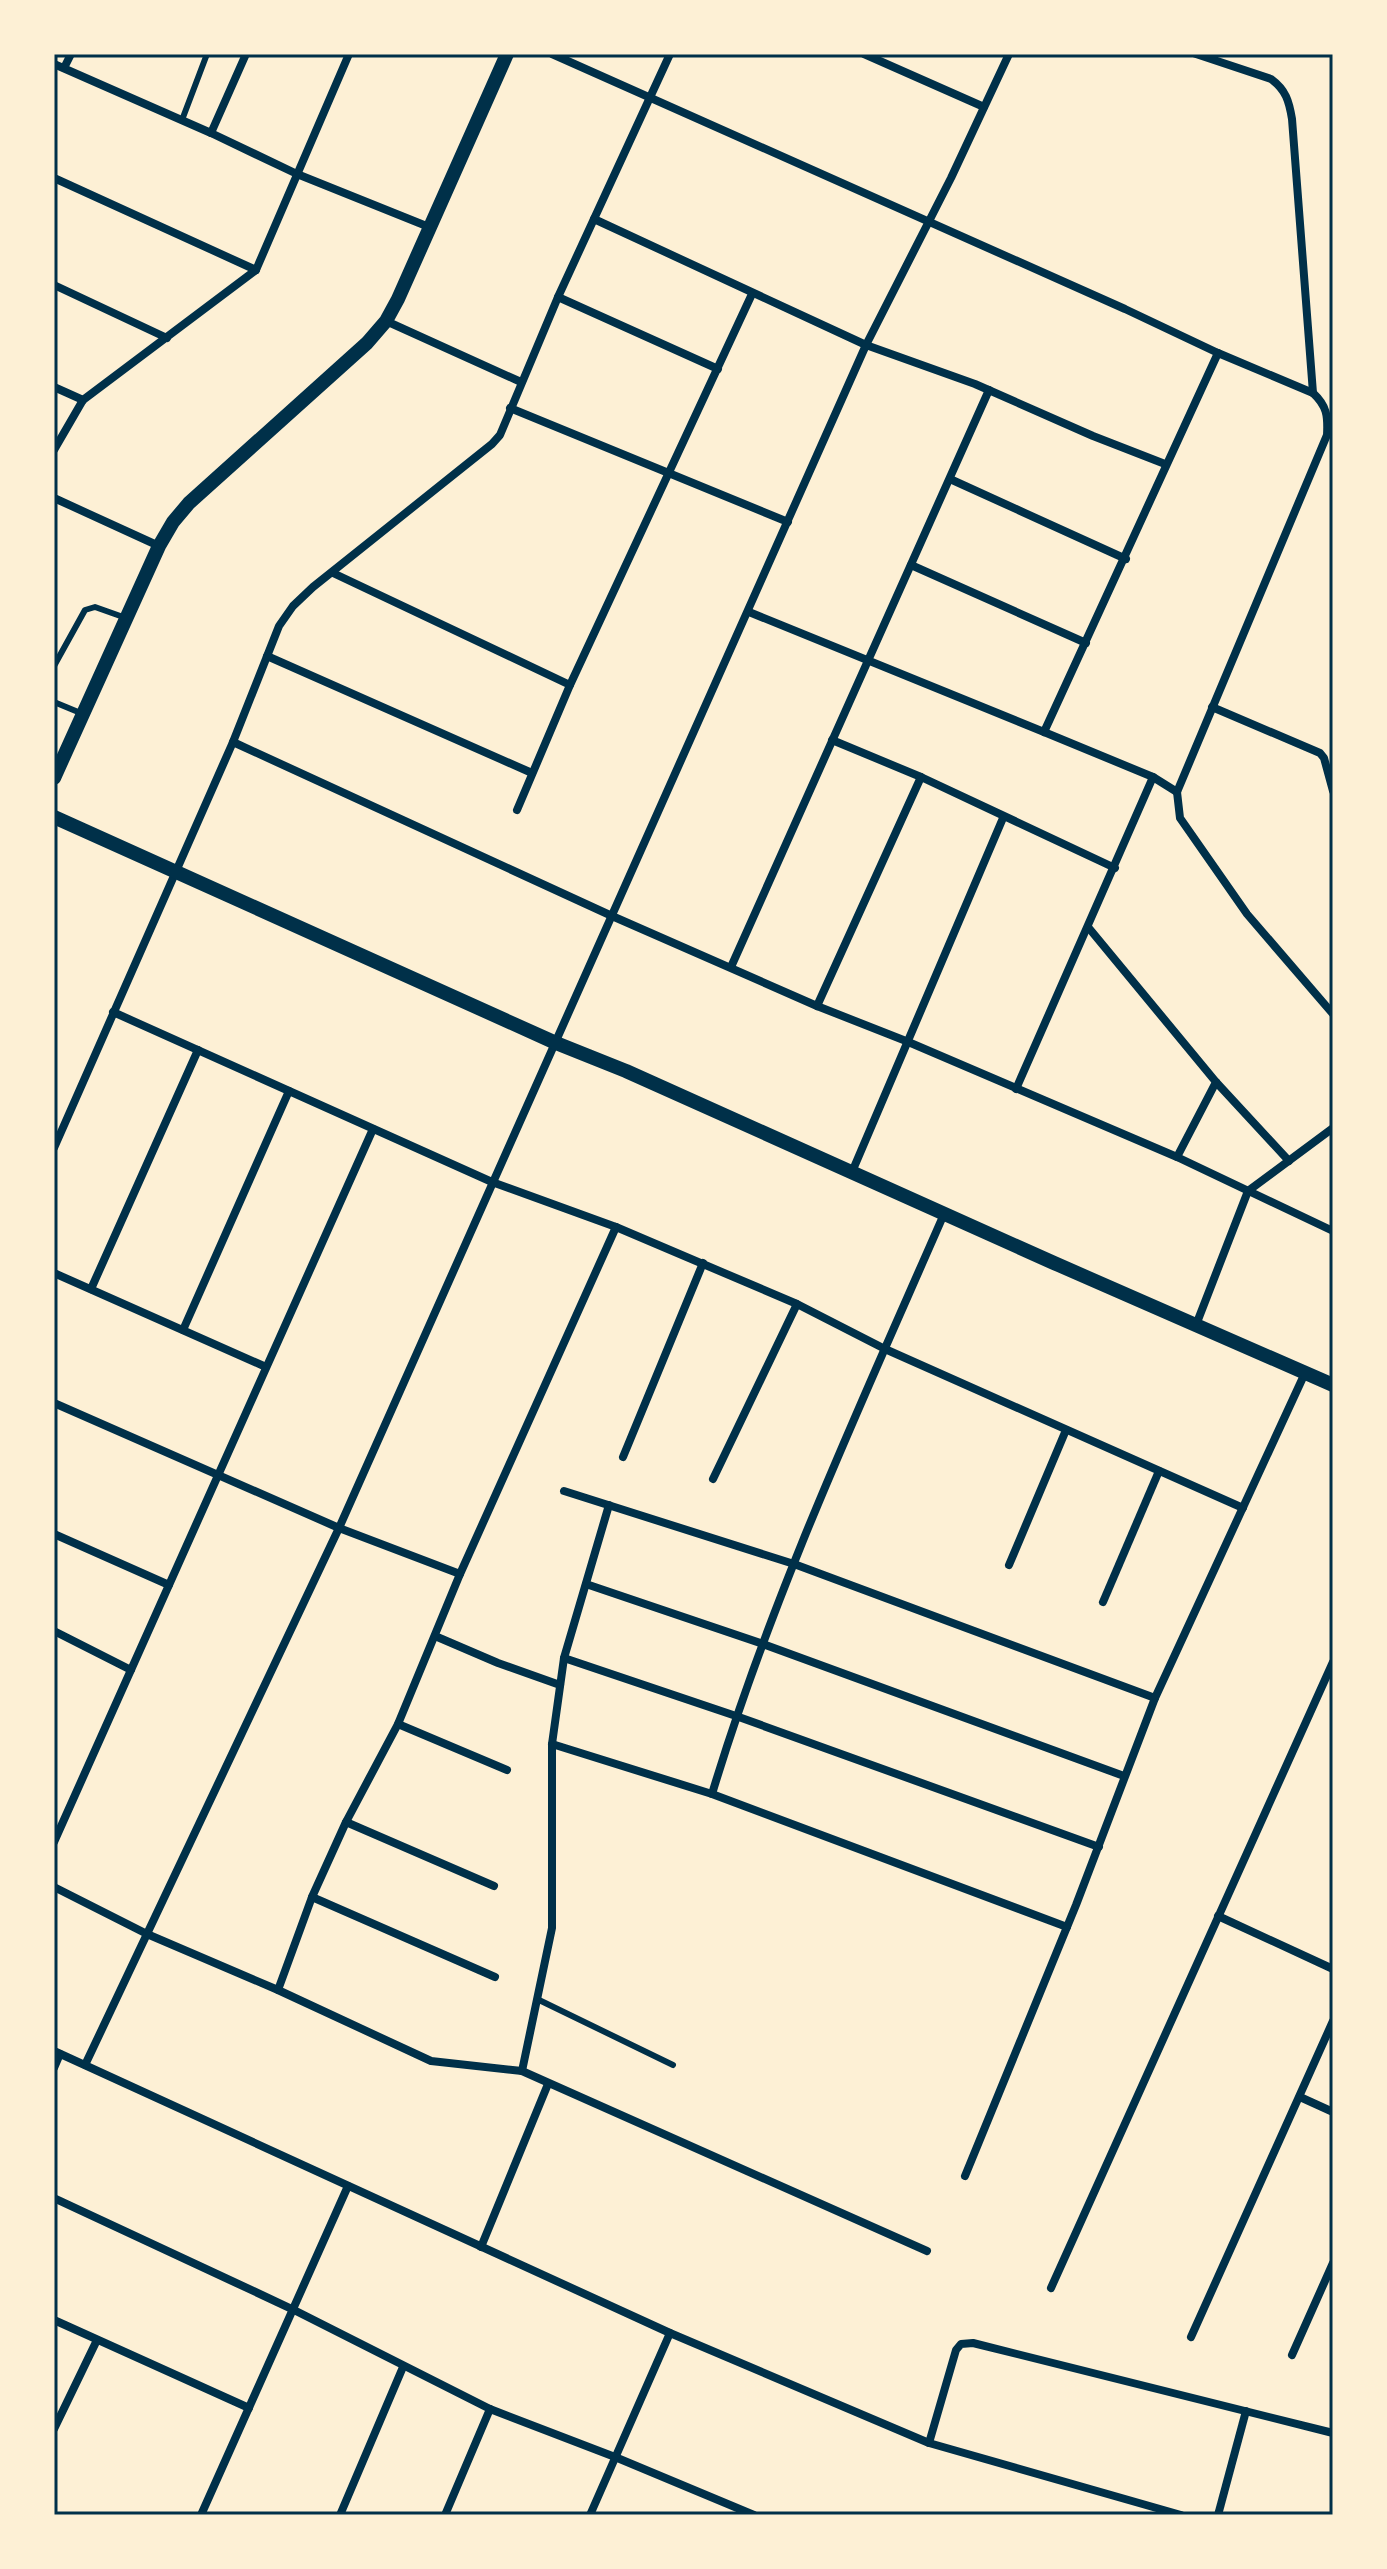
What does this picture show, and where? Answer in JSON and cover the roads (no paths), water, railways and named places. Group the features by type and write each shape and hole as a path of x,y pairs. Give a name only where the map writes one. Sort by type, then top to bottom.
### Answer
{"street":[{"path":"64,68 71,54"},
{"path":"211,133 246,54"},
{"path":"54,450 83,400 256,270 349,54"},
{"path":"54,778 159,546 173,522 189,503 367,343 386,321 507,54"},
{"path":"552,54 1313,393 1321,401 1328,417 1330,436 1177,792 1180,818 1247,914 1333,1014"},
{"path":"54,1148 233,742 279,626 293,606 313,587 500,435 558,297 670,54"},
{"path":"864,54 877,57 984,107"},
{"path":"85,2065 339,1528 866,345 1009,54"},
{"path":"1196,54 1255,73 1281,86 1288,98 1313,393"},
{"path":"54,64 297,174 429,227"},
{"path":"54,178 256,270"},
{"path":"594,219 866,345 989,390 1165,464"},
{"path":"54,285 167,338"},
{"path":"517,810 570,685 752,294"},
{"path":"558,297 718,369"},
{"path":"386,321 521,382"},
{"path":"1044,732 1218,353"},
{"path":"54,387 83,400"},
{"path":"731,967 989,390"},
{"path":"510,408 788,522"},
{"path":"950,479 1126,559"},
{"path":"54,498 159,546"},
{"path":"911,565 1086,643"},
{"path":"333,573 570,685"},
{"path":"749,612 1153,777 1177,792"},
{"path":"267,656 532,773"},
{"path":"1212,707 1320,753 1333,791"},
{"path":"832,740 921,777 1115,868"},
{"path":"233,742 612,916 1177,1157 1333,1231"},
{"path":"817,1006 921,777"},
{"path":"1016,1089 1153,777"},
{"path":"54,817 556,1043 626,1071 1333,1385"},
{"path":"852,1172 1003,818"},
{"path":"1088,927 1216,1082 1289,1161"},
{"path":"113,1012 492,1182 616,1227 797,1304 885,1349 1243,1508"},
{"path":"91,1289 198,1050"},
{"path":"1177,1157 1216,1082"},
{"path":"183,1330 289,1091"},
{"path":"1196,1325 1248,1191 1333,1128"},
{"path":"54,1842 373,1129"},
{"path":"712,1794 736,1716 794,1564 944,1214"},
{"path":"278,1990 312,1897 346,1822 398,1724 460,1574 616,1227"},
{"path":"623,1457 703,1263"},
{"path":"54,1273 266,1367"},
{"path":"713,1479 797,1304"},
{"path":"965,2176 1099,1847 1155,1698 1305,1373"},
{"path":"54,1403 339,1528 460,1574"},
{"path":"1009,1565 1066,1430"},
{"path":"1103,1602 1159,1471"},
{"path":"564,1491 794,1564 1155,1698"},
{"path":"522,2071 552,1928 552,1744 564,1658 609,1505"},
{"path":"54,1534 169,1585"},
{"path":"586,1584 763,1644 1124,1776"},
{"path":"54,1631 131,1670"},
{"path":"435,1636 489,1660 560,1685"},
{"path":"564,1658 736,1716 1099,1847"},
{"path":"1051,2288 1333,1662"},
{"path":"398,1724 507,1770"},
{"path":"552,1744 712,1794 1067,1927"},
{"path":"346,1822 494,1886"},
{"path":"54,1887 147,1934 431,2061 522,2071 927,2251"},
{"path":"312,1897 495,1977"},
{"path":"1218,1916 1333,1969"},
{"path":"1191,2337 1333,2021"},
{"path":"54,2068 57,2052 670,2333 929,2443 1181,2515"},
{"path":"481,2247 548,2084"},
{"path":"1300,2097 1333,2112"},
{"path":"201,2515 348,2186"},
{"path":"54,2198 292,2309 490,2409 754,2515"},
{"path":"1292,2355 1333,2263"},
{"path":"54,2320 249,2408"},
{"path":"590,2515 670,2333"},
{"path":"54,2429 97,2340"},
{"path":"929,2443 956,2350 961,2344 973,2343 1333,2433"},
{"path":"340,2515 403,2367"},
{"path":"445,2515 490,2409"},
{"path":"1218,2515 1246,2411"}],"lane":[{"path":"182,120 207,54"},
{"path":"54,666 85,610 95,607 126,619"},
{"path":"54,702 83,714"},
{"path":"537,1999 673,2065"}]}
